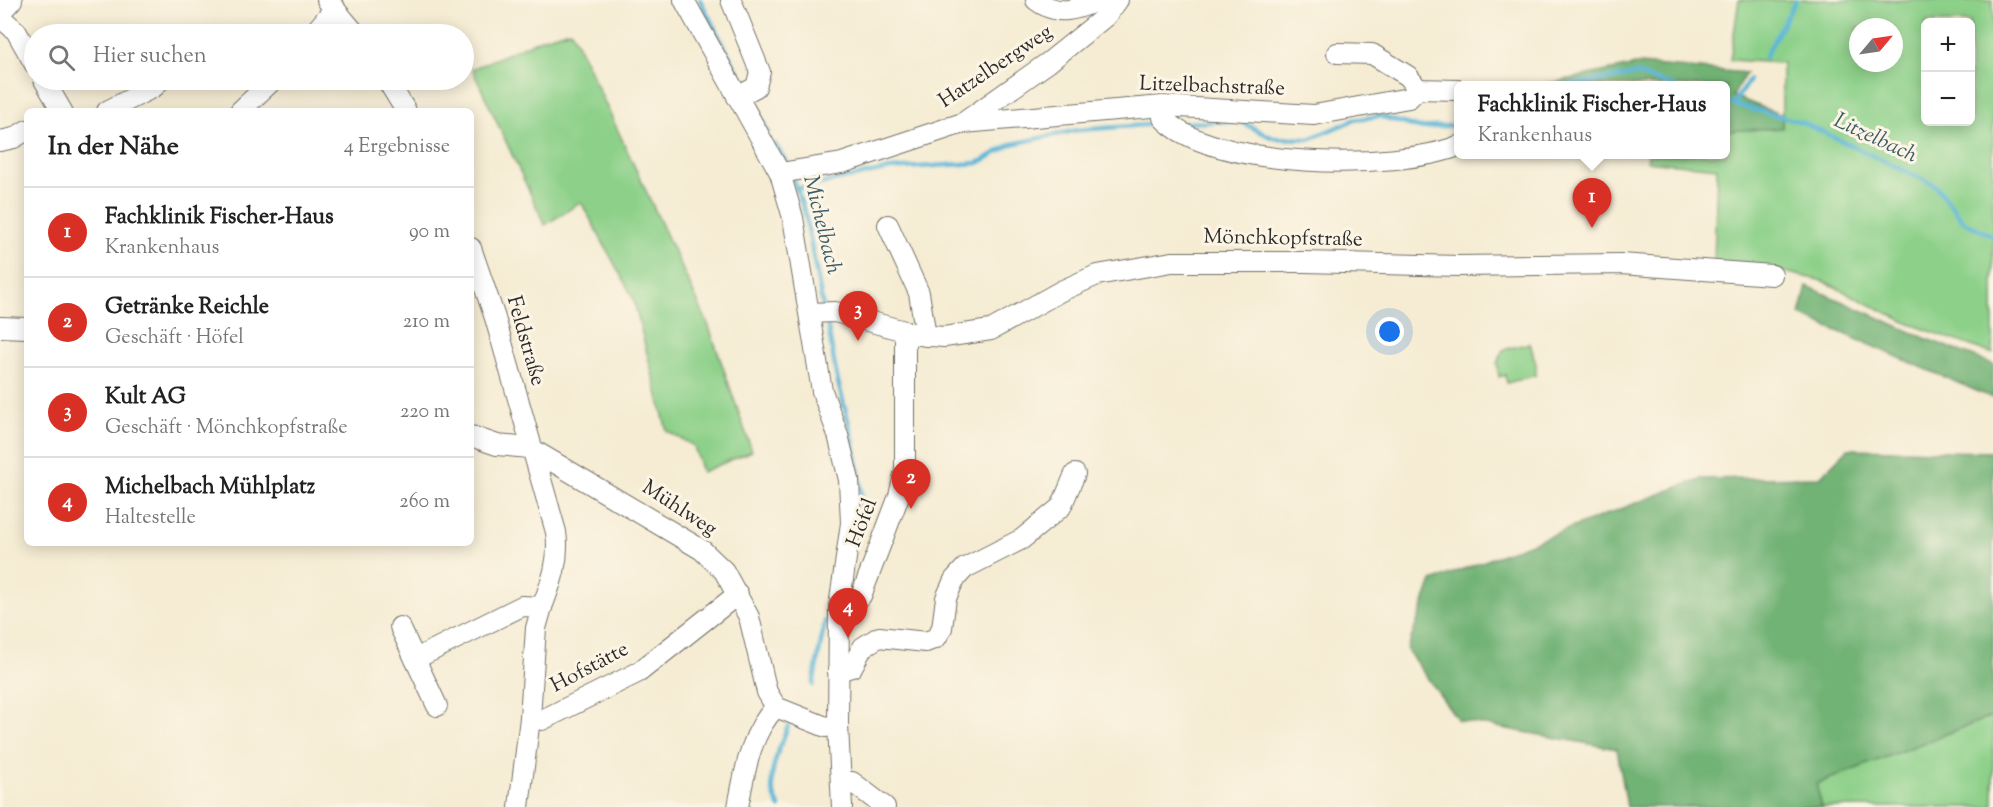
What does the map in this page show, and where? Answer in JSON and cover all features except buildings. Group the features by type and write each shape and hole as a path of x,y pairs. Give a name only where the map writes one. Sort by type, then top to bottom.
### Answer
{"street":[{"path":"12,0 0,15 16,31 24,45"},
{"path":"684,0 746,92 787,172 793,218 821,312 822,391 838,435 849,480 851,523 838,607 838,725 842,807"},
{"path":"731,0 760,72 746,92"},
{"path":"1036,0 1054,10 1071,12 1099,0"},
{"name":"Hatzelbergweg","path":"787,172 842,163 963,123 1065,49 1106,16 1118,0"},
{"path":"319,24 331,4 348,24"},
{"path":"1337,53 1372,54 1408,76 1418,89"},
{"name":"Litzelbachstraße","path":"963,123 1314,115 1409,98 1418,89 1454,90"},
{"path":"49,90 58,108"},
{"path":"113,108 148,90"},
{"path":"243,108 262,90"},
{"path":"393,90 404,108"},
{"name":"Litzelbachstraße","path":"1166,117 1201,142 1265,156 1325,163 1413,158 1454,147"},
{"path":"0,141 14,138 24,132"},
{"path":"888,225 919,293 926,336"},
{"name":"Feldstraße","path":"474,257 495,318 530,448 556,532 559,551 556,570 536,628 530,718"},
{"name":"Mönchkopfstraße","path":"821,312 905,332 944,337 991,330 1061,291 1097,275 1172,262 1304,262 1459,266 1621,264 1772,275"},
{"path":"0,327 24,328"},
{"name":"Höfel","path":"838,607 861,596 899,496 905,470 905,332"},
{"name":"Mühlweg","path":"474,437 497,445 530,448 689,540 724,571 749,617 767,692 776,707"},
{"path":"838,671 852,667 864,647 879,637 926,642 936,638 942,628 946,598 954,580 965,568 1022,539 1061,507 1075,474"},
{"name":"Hofstätte","path":"530,718 542,720 639,672 738,594"},
{"path":"415,659 522,606 542,607"},
{"path":"400,627 437,706"},
{"path":"738,807 746,769 761,722 776,707 826,727 838,725"},
{"path":"519,807 530,718"},
{"path":"841,782 852,782 885,807"}],"green space":[{"path":"1739,0 1993,0 1993,354 1905,322 1823,281 1776,270 1714,264 1717,168 1647,161 1647,159 1730,159 1730,131 1782,128 1782,63 1730,60"},
{"path":"571,30 708,324 752,451 702,472 694,446 667,431 633,298 581,202 545,225 474,73 474,68 543,38"},
{"path":"1640,64 1746,73 1733,96 1782,115 1782,128 1730,131 1730,81 1560,81"},
{"path":"1807,286 1927,339 1993,364 1993,398 1800,315"},
{"path":"1530,343 1536,364 1536,375 1507,383 1505,375 1499,377 1497,363 1503,350"},
{"path":"1848,449 1993,452 1993,716 1816,784 1822,807 1627,807 1617,749 1458,720 1407,650 1432,581 1699,479 1820,477"},
{"path":"1993,716 1993,807 1822,807 1816,784"}],"waterway":[{"name":"Michelbach","path":"700,0 745,86"},
{"path":"1765,57 1796,0"},
{"name":"Litzelbach","path":"1593,81 1637,74 1658,81"},
{"path":"1733,104 1749,80"},
{"name":"Michelbach","path":"750,96 768,132"},
{"name":"Litzelbach","path":"1730,103 1801,122 1935,185 1964,222 1993,236"},
{"name":"Litzelbach","path":"1183,123 1239,121 1273,138 1309,139 1354,120 1380,116 1419,128 1454,125"},
{"path":"796,189 890,169 978,163 1012,144 1078,130 1159,124"},
{"name":"Michelbach","path":"775,144 789,167"},
{"name":"Michelbach","path":"792,175 805,213 823,307"},
{"name":"Michelbach","path":"826,318 836,374 859,471 860,525"},
{"name":"Michelbach","path":"813,685 825,621"},
{"name":"Michelbach","path":"780,807 772,787 772,777 776,757 788,726"}],"place":[{"name":"Fachklinik Fischer-Haus","path":"1592,228"},
{"name":"Kult AG","path":"858,341"},
{"name":"Getränke Reichle","path":"911,509"},
{"name":"Michelbach Mühlplatz","path":"848,638"}]}
